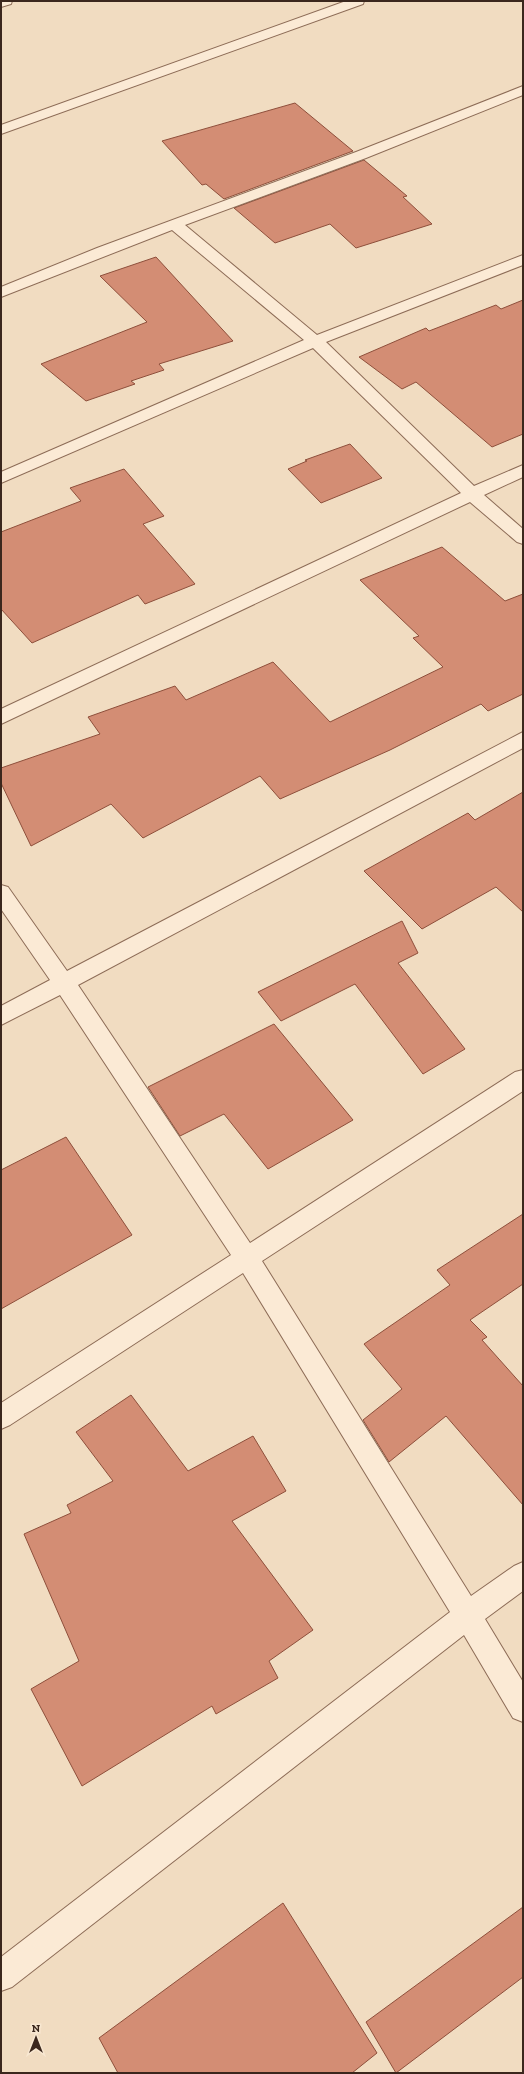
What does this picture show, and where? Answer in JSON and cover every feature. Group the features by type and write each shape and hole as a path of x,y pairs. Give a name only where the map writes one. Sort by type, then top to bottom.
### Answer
{"street":[{"path":"1,3 6,1"},
{"path":"1,130 358,1"},
{"path":"1,292 102,251 175,225 361,154 523,90"},
{"path":"175,225 315,341 472,495 523,538"},
{"path":"1,478 315,341 523,260"},
{"path":"1,717 523,470"},
{"path":"1,1016 66,984 523,739"},
{"path":"1,893 66,984 247,1259 468,1615 523,1708"},
{"path":"1,1417 523,1079"},
{"path":"1,1976 468,1615 523,1575"}],"building":[{"path":"295,103 353,151 224,199 206,184 202,185 162,141"},
{"path":"364,160 407,196 403,197 432,224 356,248 330,224 275,243 234,208"},
{"path":"156,257 233,341 159,364 164,370 131,381 135,384 86,401 41,364 147,322 100,276"},
{"path":"523,300 523,434 492,447 416,382 402,389 359,357 426,328 429,331 496,305 501,309"},
{"path":"350,444 382,478 321,503 288,469 307,461 305,460"},
{"path":"124,469 164,516 143,524 195,584 145,604 138,595 32,643 1,609 1,532 81,501 70,488"},
{"path":"442,547 505,601 523,594 523,694 488,711 481,704 390,750 280,799 260,776 143,838 111,804 31,846 1,783 1,768 100,734 88,717 175,686 186,700 273,662 330,722 443,667 413,638 419,636 360,580"},
{"path":"523,792 523,912 496,887 422,929 364,871 468,813 475,820"},
{"path":"402,921 418,953 398,963 465,1049 423,1074 355,984 281,1021 258,992"},
{"path":"274,1024 353,1120 268,1169 224,1114 180,1136 148,1087"},
{"path":"66,1137 132,1235 1,1309 1,1170"},
{"path":"523,1214 523,1284 470,1320 487,1337 482,1340 523,1386 523,1505 446,1416 389,1462 363,1420 402,1389 364,1344 450,1285 437,1270"},
{"path":"131,1395 188,1471 253,1436 286,1491 232,1521 313,1630 269,1661 278,1678 216,1714 212,1706 82,1786 31,1689 79,1661 24,1534 71,1513 67,1505 113,1481 76,1432"},
{"path":"283,1903 377,2053 352,2073 118,2073 99,2038"},
{"path":"523,1907 523,1977 396,2073 366,2022"}]}
